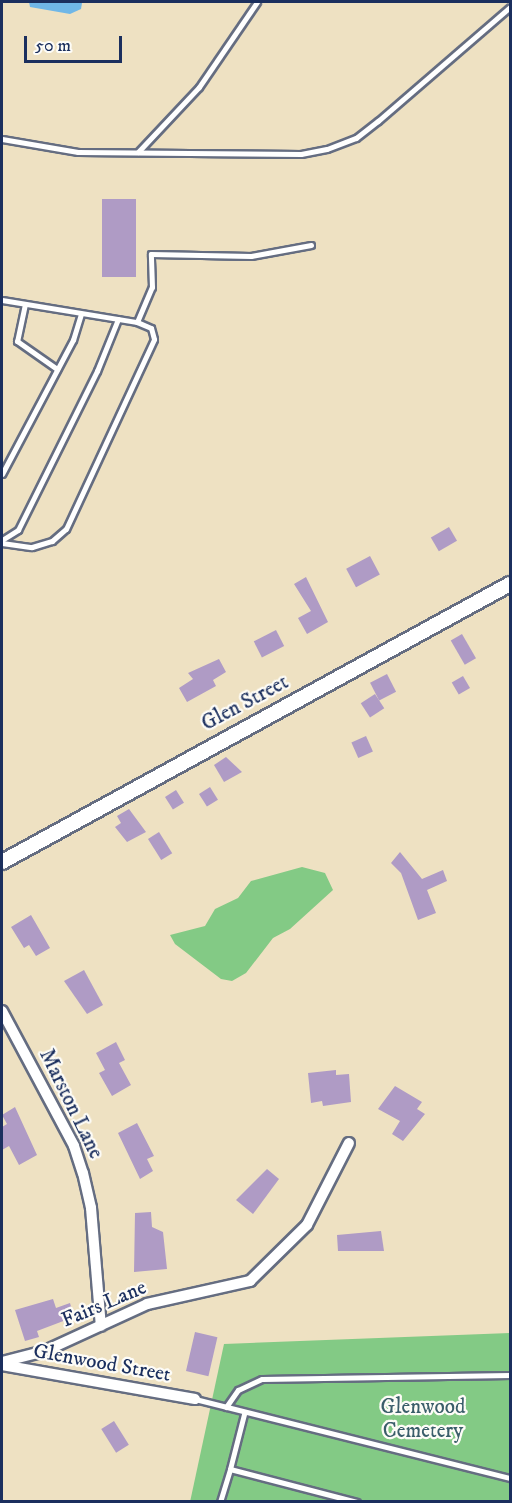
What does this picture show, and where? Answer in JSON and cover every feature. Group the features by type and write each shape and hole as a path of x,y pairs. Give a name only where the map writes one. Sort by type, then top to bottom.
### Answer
{"street":[{"name":"Glen Street","path":"2,862 510,584"},
{"name":"Marston Lane","path":"2,1011 74,1146 83,1173 91,1208 101,1326"},
{"name":"Fairs Lane","path":"2,1364 45,1351 147,1304 224,1290 250,1281 307,1225 349,1143"},
{"name":"Glenwood Street","path":"2,1364 195,1399"}],"lane":[{"path":"136,153 148,145 186,103 239,33 257,2"},
{"path":"2,139 78,152 301,154 357,138 510,7"},
{"path":"137,322 152,287 151,254 251,256 311,245"},
{"path":"2,300 137,322 151,328 154,339 66,529 52,542 32,547 2,542"},
{"path":"25,304 17,341 57,369"},
{"path":"2,474 57,369 81,314"},
{"path":"2,542 18,530 98,371 118,319"},
{"path":"226,1407 238,1390 262,1379 510,1375"},
{"path":"195,1399 244,1414 510,1478"},
{"path":"220,1502 244,1414"},
{"path":"230,1469 357,1502"}],"green space":[{"path":"302,867 325,873 333,890 290,929 273,938 246,973 232,981 221,979 175,944 170,935 205,926 215,909 238,898 251,881"},
{"name":"Glenwood Cemetery","path":"510,1333 510,1501 190,1502 224,1344"}],"water":[{"path":"29,2 82,3 81,9 70,14 30,7"}],"building":[{"path":"102,199 136,199 136,277 102,277"},
{"path":"449,527 457,541 439,551 431,538"},
{"path":"370,556 380,575 356,587 346,569"},
{"path":"306,577 328,622 307,634 298,618 311,611 294,584"},
{"path":"276,630 284,646 262,657 254,641"},
{"path":"462,634 476,658 465,665 451,640"},
{"path":"219,659 226,672 213,680 216,686 187,702 179,688 193,679 188,673"},
{"path":"387,674 396,692 379,700 370,683"},
{"path":"463,676 470,688 459,695 452,682"},
{"path":"375,694 384,708 370,718 361,703"},
{"path":"366,736 373,752 358,758 351,743"},
{"path":"226,757 242,772 224,782 214,765"},
{"path":"210,787 218,800 207,807 199,794"},
{"path":"176,790 184,803 173,810 165,797"},
{"path":"129,809 146,832 127,842 115,827 121,823 117,816"},
{"path":"159,832 172,853 161,860 148,839"},
{"path":"400,852 422,879 443,870 447,881 427,890 436,913 418,920 401,873 391,863"},
{"path":"31,915 50,948 36,956 29,945 24,948 11,927"},
{"path":"84,970 103,1005 87,1014 64,981"},
{"path":"116,1042 125,1060 119,1063 131,1085 112,1096 99,1073 105,1070 96,1053"},
{"path":"336,1070 336,1075 349,1074 351,1102 323,1106 322,1101 311,1103 308,1073"},
{"path":"395,1086 422,1102 417,1109 425,1114 403,1141 392,1134 400,1121 378,1109"},
{"path":"15,1107 37,1155 19,1165 9,1146 2,1150 2,1127 7,1124 2,1115"},
{"path":"137,1123 154,1156 147,1159 153,1171 140,1179 118,1133"},
{"path":"267,1169 279,1179 253,1214 236,1200"},
{"path":"151,1212 152,1227 163,1232 167,1269 134,1272 135,1213"},
{"path":"381,1231 384,1251 338,1251 337,1235"},
{"path":"53,1299 56,1308 70,1303 74,1317 37,1331 39,1337 25,1341 15,1310"},
{"path":"195,1332 217,1337 208,1376 186,1371"},
{"path":"114,1421 129,1445 116,1453 101,1429"}]}
